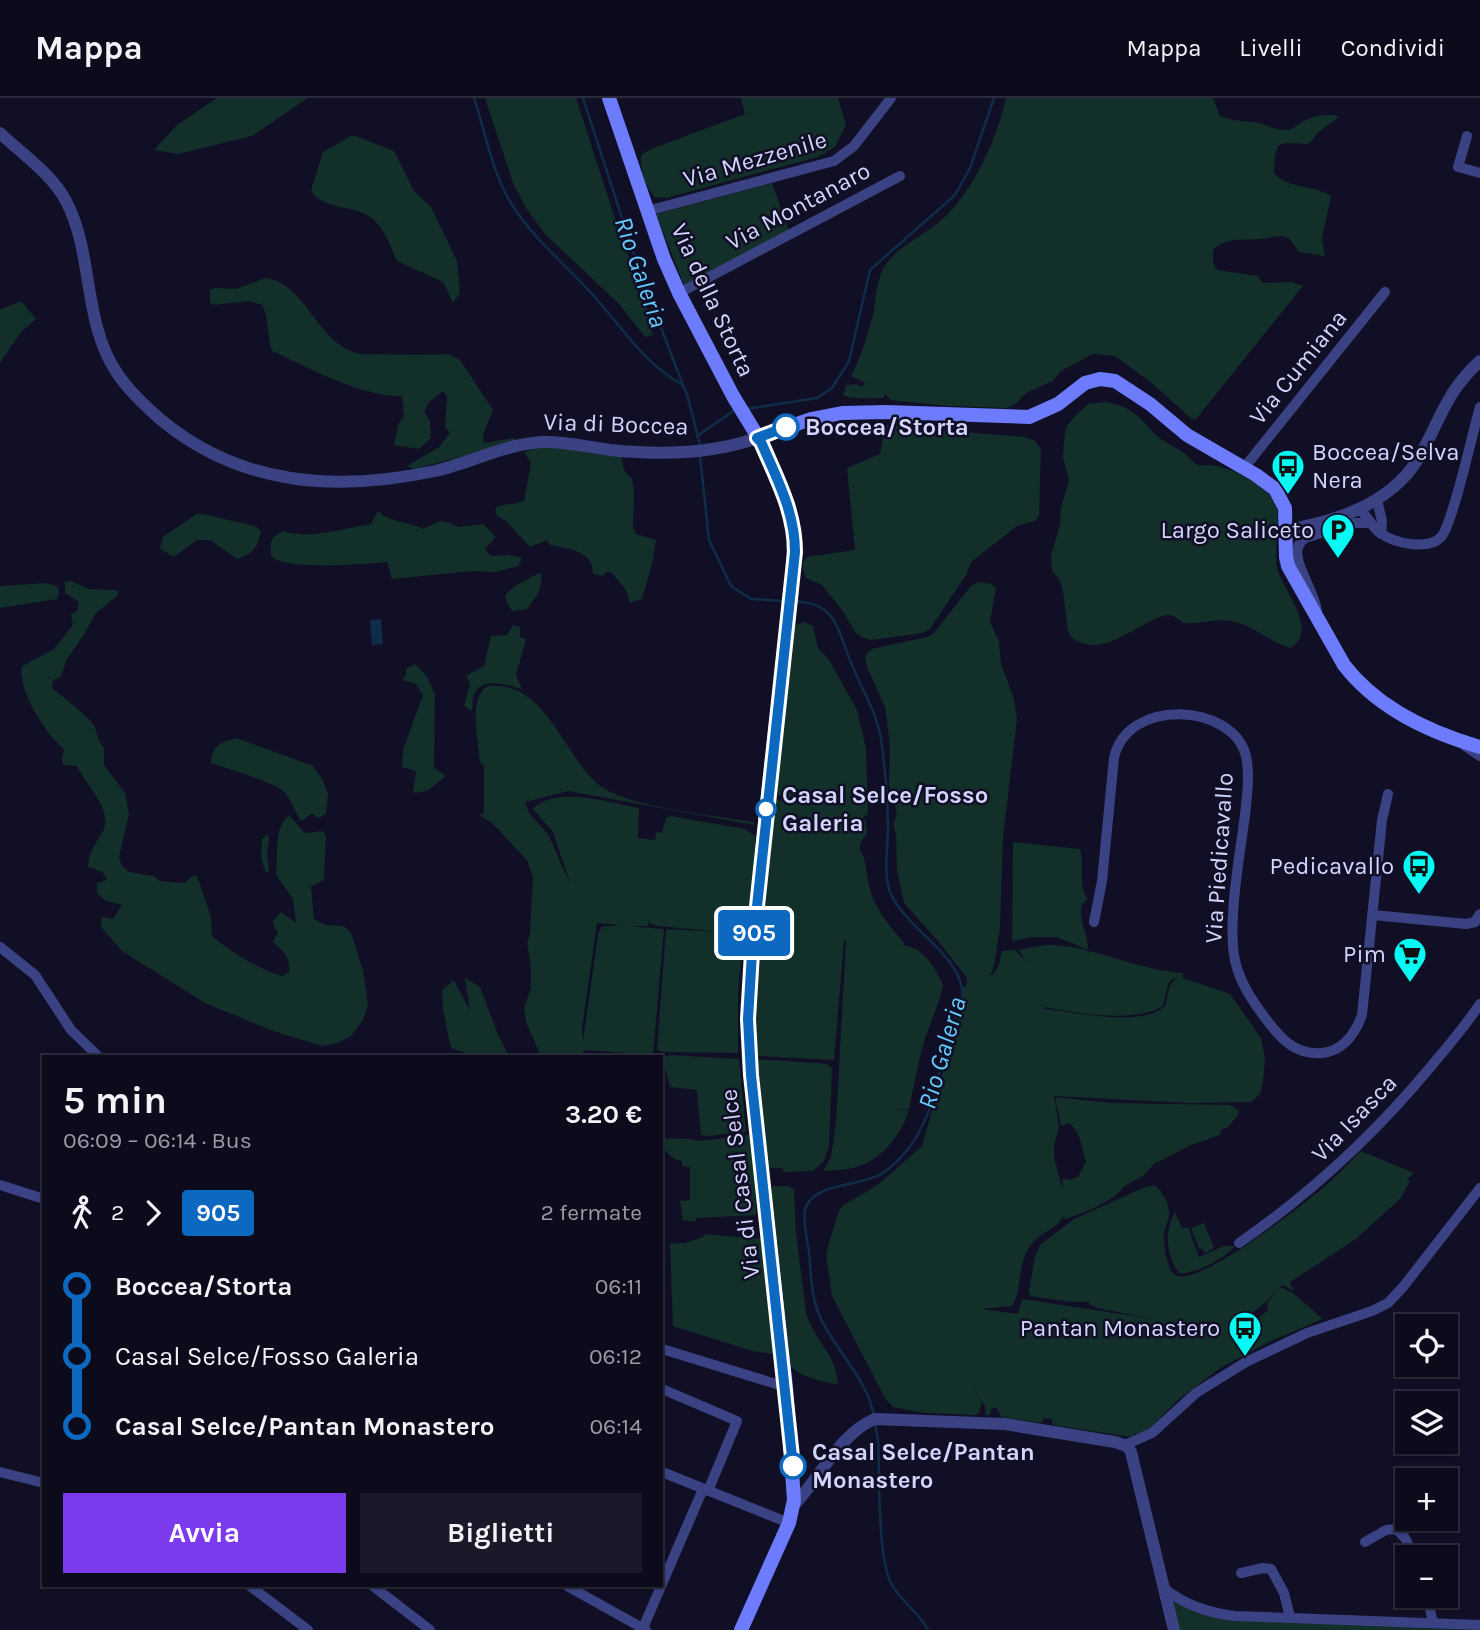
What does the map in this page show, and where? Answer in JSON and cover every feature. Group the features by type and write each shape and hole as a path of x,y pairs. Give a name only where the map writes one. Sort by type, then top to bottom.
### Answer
{"main road":[{"name":"Via della Storta","path":"609,98 663,259 757,438"},
{"name":"Via di Boccea","path":"757,438 811,418 836,414 886,412 1029,417 1058,404 1084,383 1108,379 1121,383 1187,435 1270,484 1285,508 1287,563 1344,664 1366,689 1414,721 1459,741 1480,747"},
{"name":"Via di Casal Selce","path":"741,1630 789,1523 794,1505 786,1387 751,1075 748,1019 769,784 793,577 794,536 788,505 757,438"}],"street":[{"name":"Via Mezzenile","path":"647,211 834,161 854,146 891,98"},
{"name":"Via di Boccea","path":"0,133 48,177 68,205 80,239 100,337 116,372 153,412 175,431 225,460 281,477 337,482 437,471 542,442 625,452 710,449 757,438"},
{"path":"1467,136 1458,167 1480,173"},
{"name":"Via Montanaro","path":"679,293 900,176"},
{"name":"Via Cumiana","path":"1244,468 1385,292"},
{"path":"1286,530 1359,509 1397,486 1422,452 1456,384 1480,361"},
{"path":"1359,509 1370,518 1381,534 1404,542 1430,543 1441,537 1451,514 1480,407"},
{"path":"1377,500 1382,521 1381,534"},
{"path":"1317,615 1311,588 1297,561 1299,543 1306,538 1354,523 1371,523"},
{"name":"Via Piedicavallo","path":"1094,922 1102,881 1116,751 1124,735 1133,726 1149,718 1164,715 1211,720 1231,732 1246,756 1248,779 1233,926 1234,954 1240,976 1258,1008 1276,1032 1293,1048 1306,1052 1325,1052 1348,1040 1362,1016 1382,820 1388,794"},
{"path":"1459,741 1480,756"},
{"path":"1373,915 1466,925 1475,922 1480,914"},
{"path":"0,947 35,975 76,1036 97,1055"},
{"name":"Via Isasca","path":"1240,1243 1301,1199 1363,1142 1404,1099 1480,1004"},
{"path":"0,1185 42,1198"},
{"path":"1125,1445 1148,1436 1196,1393 1246,1362 1307,1333 1388,1303 1480,1188"},
{"path":"663,1349 786,1387"},
{"path":"573,1587 645,1629 737,1421 663,1389"},
{"path":"794,1505 825,1464 859,1428 876,1419 1005,1424 1094,1437 1125,1445 1134,1462 1174,1630"},
{"path":"0,1472 42,1482"},
{"path":"663,1472 789,1523"},
{"path":"1365,1542 1387,1530 1396,1529 1408,1545"},
{"path":"1241,1573 1265,1567 1271,1569 1284,1593 1290,1617"},
{"path":"251,1587 308,1630"},
{"path":"374,1587 430,1630"},
{"path":"1165,1588 1182,1600 1220,1614 1258,1618 1480,1625"},
{"path":"1430,1608 1433,1623"}],"green space":[{"path":"217,98 308,98 252,136 178,154 154,150 177,125"},
{"path":"485,98 576,98 646,304 653,335 645,337 619,304 545,234 526,208 513,183"},
{"path":"741,98 838,98 846,125 835,147 818,157 666,198 655,197 644,177 641,155 745,114"},
{"path":"1006,98 1213,98 1220,116 1282,130 1318,116 1339,117 1307,144 1286,143 1278,146 1275,155 1274,173 1280,178 1331,196 1322,239 1325,256 1299,252 1289,238 1282,236 1230,241 1213,250 1213,263 1217,270 1258,276 1262,283 1291,282 1303,286 1196,419 1192,419 1149,381 1115,356 1093,354 1061,371 1053,381 1026,393 1017,403 1007,408 947,406 891,400 884,393 884,398 843,395 846,385 856,384 862,387 865,383 851,376 866,339 879,279 885,266 901,249 941,220 963,195 990,147"},
{"path":"353,135 394,151 414,191 431,207 457,261 460,293 453,303 443,282 397,261 379,225 368,215 323,202 311,190 323,152"},
{"path":"772,183 789,231 684,285 656,214"},
{"path":"265,278 279,282 290,290 331,337 356,353 449,354 460,360 493,410 483,435 484,443 514,438 518,442 414,469 407,466 439,447 450,433 445,427 447,397 443,391 429,402 424,412 430,421 431,438 419,449 394,445 398,425 404,416 402,396 352,387 272,351 262,305 249,301 214,305 210,303 210,290 236,289"},
{"path":"21,301 36,319 21,332 0,363 0,310"},
{"path":"1105,402 1132,412 1156,435 1196,464 1217,466 1240,474 1272,498 1278,521 1277,567 1301,620 1299,640 1290,648 1234,622 1221,620 1183,623 1169,615 1102,644 1087,644 1072,638 1068,631 1060,580 1052,571 1051,555 1069,481 1063,458 1066,427 1088,404"},
{"path":"906,423 915,428 1025,437 1035,441 1041,449 1039,516 1035,521 1017,526 971,562 966,575 930,629 923,633 871,640 856,633 822,585 806,578 803,565 807,557 855,550 847,468 880,454 884,433 882,426"},
{"path":"545,446 621,456 624,470 632,479 634,491 633,528 636,534 656,540 642,599 630,603 626,590 611,572 606,572 603,576 593,574 589,560 579,552 550,545 547,540 530,547 506,521 497,516 495,508 524,501 531,463 524,452"},
{"path":"378,511 388,518 423,529 440,521 458,527 483,524 496,537 485,549 491,556 509,555 522,558 518,566 496,572 473,571 392,579 387,562 308,565 279,561 271,556 272,540 279,533 284,531 315,534 371,524"},
{"path":"198,513 256,526 261,532 256,546 247,555 237,559 210,540 197,540 174,557 160,549 163,537"},
{"path":"539,573 542,575 539,592 527,609 512,611 505,595 515,586"},
{"path":"71,581 88,589 117,590 118,595 95,614 66,661 61,677 53,680 52,688 92,723 104,748 104,765 125,793 129,814 119,857 122,866 129,872 153,876 160,881 185,883 192,876 197,876 211,917 212,936 245,959 282,976 289,972 289,963 273,942 278,932 273,921 281,912 296,923 293,899 276,875 278,835 289,815 305,833 323,831 326,836 324,880 311,886 314,919 325,925 344,926 351,933 363,970 368,1005 363,1020 351,1036 338,1043 322,1046 273,1031 205,1003 122,951 101,927 102,917 113,919 122,905 106,901 97,893 97,883 107,880 103,872 88,867 91,852 103,831 105,814 77,766 63,765 64,749 34,711 22,676 22,666 54,649 73,625 71,614 77,611 79,602 65,593 65,582"},
{"path":"979,582 992,584 996,588 990,621 999,642 1001,664 1014,699 1017,719 1003,837 1000,928 994,965 987,976 993,974 999,965 1002,951 1015,950 1027,962 1019,950 1052,945 1072,947 1151,968 1183,973 1183,978 1230,994 1261,1038 1265,1059 1260,1094 1251,1102 1188,1103 1054,1096 1059,1127 1054,1158 1062,1187 1063,1178 1069,1180 1078,1177 1086,1161 1076,1131 1069,1123 1061,1126 1055,1097 1112,1103 1230,1105 1238,1110 1239,1114 1228,1127 1221,1130 1220,1135 1191,1145 1154,1164 1143,1176 1123,1187 1105,1202 1071,1217 1064,1219 1063,1216 1027,1250 1012,1306 981,1309 1018,1314 1022,1299 1154,1319 1097,1308 1089,1302 1030,1296 1029,1291 1035,1256 1041,1244 1074,1219 1143,1188 1154,1185 1166,1201 1169,1214 1164,1233 1166,1254 1174,1274 1184,1276 1201,1271 1244,1247 1320,1190 1361,1151 1414,1173 1407,1179 1410,1181 1401,1198 1356,1239 1290,1282 1293,1291 1283,1285 1280,1287 1293,1293 1323,1319 1271,1341 1222,1367 1179,1399 1147,1431 1137,1435 1136,1433 1132,1437 1053,1425 1052,1419 1044,1418 1041,1423 1001,1417 997,1408 992,1408 986,1416 985,1406 972,1387 982,1403 979,1413 975,1415 924,1413 893,1407 885,1398 832,1296 826,1255 839,1210 879,1184 922,1146 967,978 904,903 897,870 896,834 893,824 897,814 889,786 890,745 885,707 865,659 872,649 927,637 934,633 970,587","holes":["1177,978 1169,987 1165,1006 1154,1013 1140,1016 1107,1017 1044,1011 1044,1007 1105,1016 1136,1015 1163,1006 1168,984","1278,1289 1267,1303 1268,1310 1254,1322 1245,1319 1240,1322"]},
{"path":"47,583 58,587 57,599 0,608 0,586"},
{"path":"803,622 813,626 818,648 829,660 857,710 866,748 868,814 862,819 866,821 867,833 860,844 860,850 871,894 903,945 923,954 943,986 923,1048 909,1109 896,1109 909,1110 902,1127 878,1156 862,1165 843,1170 823,1171 831,1157 836,1123 846,941 834,1060 755,1054 753,1024 762,936 759,934 775,800 795,802 778,795 777,785 794,626"},
{"path":"513,625 520,627 520,637 526,639 516,675 522,689 496,683 483,685 474,694 472,711 464,706 470,684 466,676 484,666 491,636 507,635"},
{"path":"415,664 426,675 435,694 434,768 446,776 427,791 413,793 416,771 402,767 403,750 423,695 416,684 402,680 406,669"},
{"path":"488,686 508,687 525,695 552,722 586,772 612,793 673,810 754,822 754,825 568,791 525,802 529,813 548,834 571,886 553,832 533,809 555,798 584,798 639,808 638,838 655,840 656,832 662,833 666,818 671,816 745,829 755,836 738,994 738,1053 657,1050 666,929 721,932 658,926 650,924 649,919 648,926 627,926 664,929 653,1055 584,1050 583,1055 540,1054 526,1022 524,1008 531,988 527,943 530,934 533,877 527,860 491,822 479,815 484,813 484,765 480,763 476,718 478,699","holes":["597,923 621,925 602,927 598,934 583,1041 582,1028"]},
{"path":"236,738 313,766 328,793 326,814 318,818 312,813 302,821 288,796 280,789 257,778 211,763 213,752 218,746"},
{"path":"267,835 269,870 266,873 261,857 262,839"},
{"path":"1013,842 1080,849 1082,882 1088,899 1082,904 1081,916 1088,950 1057,937 1031,937 1012,941"},
{"path":"465,978 480,987 508,1055 468,1054 451,1048 442,990 454,980 470,1011"},
{"path":"670,1055 739,1059 746,1132 701,1135 697,1090 670,1087 663,1058"},
{"path":"753,1059 827,1064 832,1068 829,1146 824,1161 813,1171 784,1172 782,1168 765,1168"},
{"path":"750,1135 756,1215 696,1218 696,1222 683,1220 680,1201 690,1200 690,1167 682,1166 682,1161 667,1153 663,1147 663,1138 700,1141"},
{"path":"773,1186 789,1186 794,1190 796,1233 806,1313 829,1355 838,1384 806,1376 791,1367 771,1189"},
{"path":"1175,1212 1182,1228 1188,1227 1199,1257 1224,1246 1235,1246 1225,1256 1209,1265 1179,1273 1171,1259 1168,1243 1169,1227"},
{"path":"1204,1223 1214,1248 1205,1253 1202,1248 1199,1249 1191,1228"},
{"path":"704,1234 762,1239 774,1352 772,1354 752,1351 673,1326 670,1244 685,1243 703,1237"},
{"path":"1177,1601 1193,1608 1322,1622 1480,1630 1178,1630 1172,1603"}],"water":[{"path":"381,619 383,644 372,645 370,620"}],"waterway":[{"path":"474,98 501,183 514,208 645,356 683,385"},
{"name":"Rio Galeria","path":"583,98 640,273 688,398 700,445"},
{"path":"746,409 817,398 832,388 849,361 870,270 955,195 970,168 994,98"},
{"path":"697,436 735,410"},
{"name":"Rio Galeria","path":"700,456 709,540 731,586 751,599 784,601"},
{"name":"Rio Galeria","path":"794,601 819,607 833,619 872,708 881,739 887,795 886,868 890,892 906,917 950,963 958,975 962,992 961,1004 942,1052 932,1102 910,1147 883,1173 817,1194 809,1201 805,1210 815,1303 828,1331 865,1390 874,1416"},
{"name":"Rio Galeria","path":"875,1423 881,1535 887,1570 895,1589 928,1630"}],"bus line":[{"name":"905","path":"786,427 757,438 785,496 793,527 795,552 769,784 748,1019 751,1075 793,1466"}],"place":[{"name":"Boccea/Storta","path":"786,427"},
{"name":"Boccea/Selva Nera","path":"1288,496"},
{"name":"Largo Saliceto","path":"1338,560"},
{"name":"Casal Selce/Fosso Galeria","path":"766,809"},
{"name":"Pedicavallo","path":"1419,896"},
{"name":"Pim","path":"1410,984"},
{"name":"Pantan Monastero","path":"1245,1358"},
{"name":"Casal Selce/Pantan Monastero","path":"793,1466"}]}
